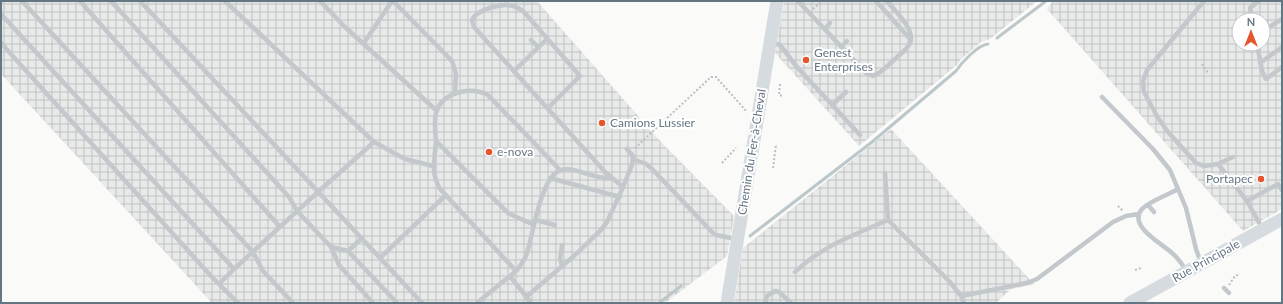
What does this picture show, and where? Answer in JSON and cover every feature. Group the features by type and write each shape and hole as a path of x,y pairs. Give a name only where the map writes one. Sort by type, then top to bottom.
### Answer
{"street":[{"name":"Chemin du Fer-à-Cheval","path":"727,303 777,1"},
{"name":"Rue Principale","path":"1130,303 1282,219"}],"lane":[{"path":"22,1 253,252 263,271 293,303"},
{"path":"80,1 280,227"},
{"path":"111,1 289,197 297,211 331,247 339,265 373,303"},
{"path":"140,1 422,303"},
{"path":"225,1 374,142 405,159 433,166"},
{"path":"320,1 437,111"},
{"path":"364,43 392,1 452,61 456,74 455,93"},
{"path":"798,1 866,73 873,76 880,72 903,51 911,40 908,26 887,1"},
{"path":"876,1 911,40"},
{"path":"1204,1 1147,70 1143,79 1143,87 1144,92 1158,118 1168,132 1196,162 1204,166 1218,164 1233,157"},
{"path":"1251,12 1250,8 1259,1"},
{"path":"548,108 580,76 518,7 506,5 481,10 472,20 474,27 605,172 623,187"},
{"path":"1,14 234,269"},
{"path":"1271,27 1282,19"},
{"path":"825,29 830,23"},
{"path":"514,71 547,39"},
{"path":"531,40 538,48"},
{"path":"841,47 847,41"},
{"path":"770,42 780,45 797,67 860,135"},
{"path":"1,43 219,284 238,303"},
{"path":"1260,63 1282,47"},
{"path":"1258,52 1262,71 1266,79 1282,67"},
{"path":"797,67 804,67"},
{"path":"516,271 446,195 436,182 433,166 436,141 435,120 437,111 445,100 455,93 471,90 488,95 560,170"},
{"path":"832,105 846,92"},
{"path":"1102,97 1170,170 1189,217 1196,249 1202,263"},
{"path":"436,141 508,213 535,223 555,226"},
{"path":"219,284 374,142"},
{"path":"629,151 633,159 646,164 652,169 713,233 738,240"},
{"path":"526,297 600,231 607,222 620,197 633,159"},
{"path":"1218,164 1247,201 1263,230"},
{"path":"478,303 516,271 526,256 541,201 550,178 555,173 560,170 571,170 598,178 612,178"},
{"path":"885,173 888,220 950,282 961,296 964,303"},
{"path":"550,178 620,197"},
{"path":"1247,201 1278,184 1282,190"},
{"path":"1178,190 1148,205 1141,210 1139,214 1142,228 1172,252 1187,272"},
{"path":"380,258 446,195"},
{"path":"1148,205 1154,212"},
{"path":"961,296 1027,283 1037,279 1113,222 1126,216 1139,214"},
{"path":"795,272 815,254 829,246 888,220"},
{"path":"348,251 362,238"},
{"path":"562,245 560,259 562,266"},
{"path":"331,247 348,251 397,303"},
{"path":"510,276 531,303"},
{"path":"1225,287 1229,293"},
{"path":"765,303 767,296 775,291 779,292 791,303"}],"path":[{"path":"1202,64 1208,73"},
{"path":"629,151 711,77 716,77 757,120"},
{"path":"780,84 778,95 783,96"},
{"path":"773,168 777,145"},
{"path":"722,163 736,148"},
{"path":"1135,270 1141,268"},
{"path":"1225,287 1235,276 1240,274"}],"shaded area":[{"path":"1,1 537,1 661,142 734,216 727,256 665,303 212,303 1,74"},
{"path":"784,1 1037,1 990,39 981,42 961,59 958,64 859,146 775,53"},
{"path":"1053,1 1282,1 1282,209 1243,231 1047,9"},
{"path":"891,129 1034,284 1011,289 996,303 734,303 743,248"}],"waterway":[{"path":"997,38 1046,1"},
{"path":"750,236 872,142 956,71 975,51 988,44"},
{"path":"659,303 681,286"}],"place":[{"name":"Genest Enterprises","path":"806,60"},
{"name":"Camions Lussier","path":"602,123"},
{"name":"e-nova","path":"489,152"},
{"name":"Portapec","path":"1261,179"}]}
